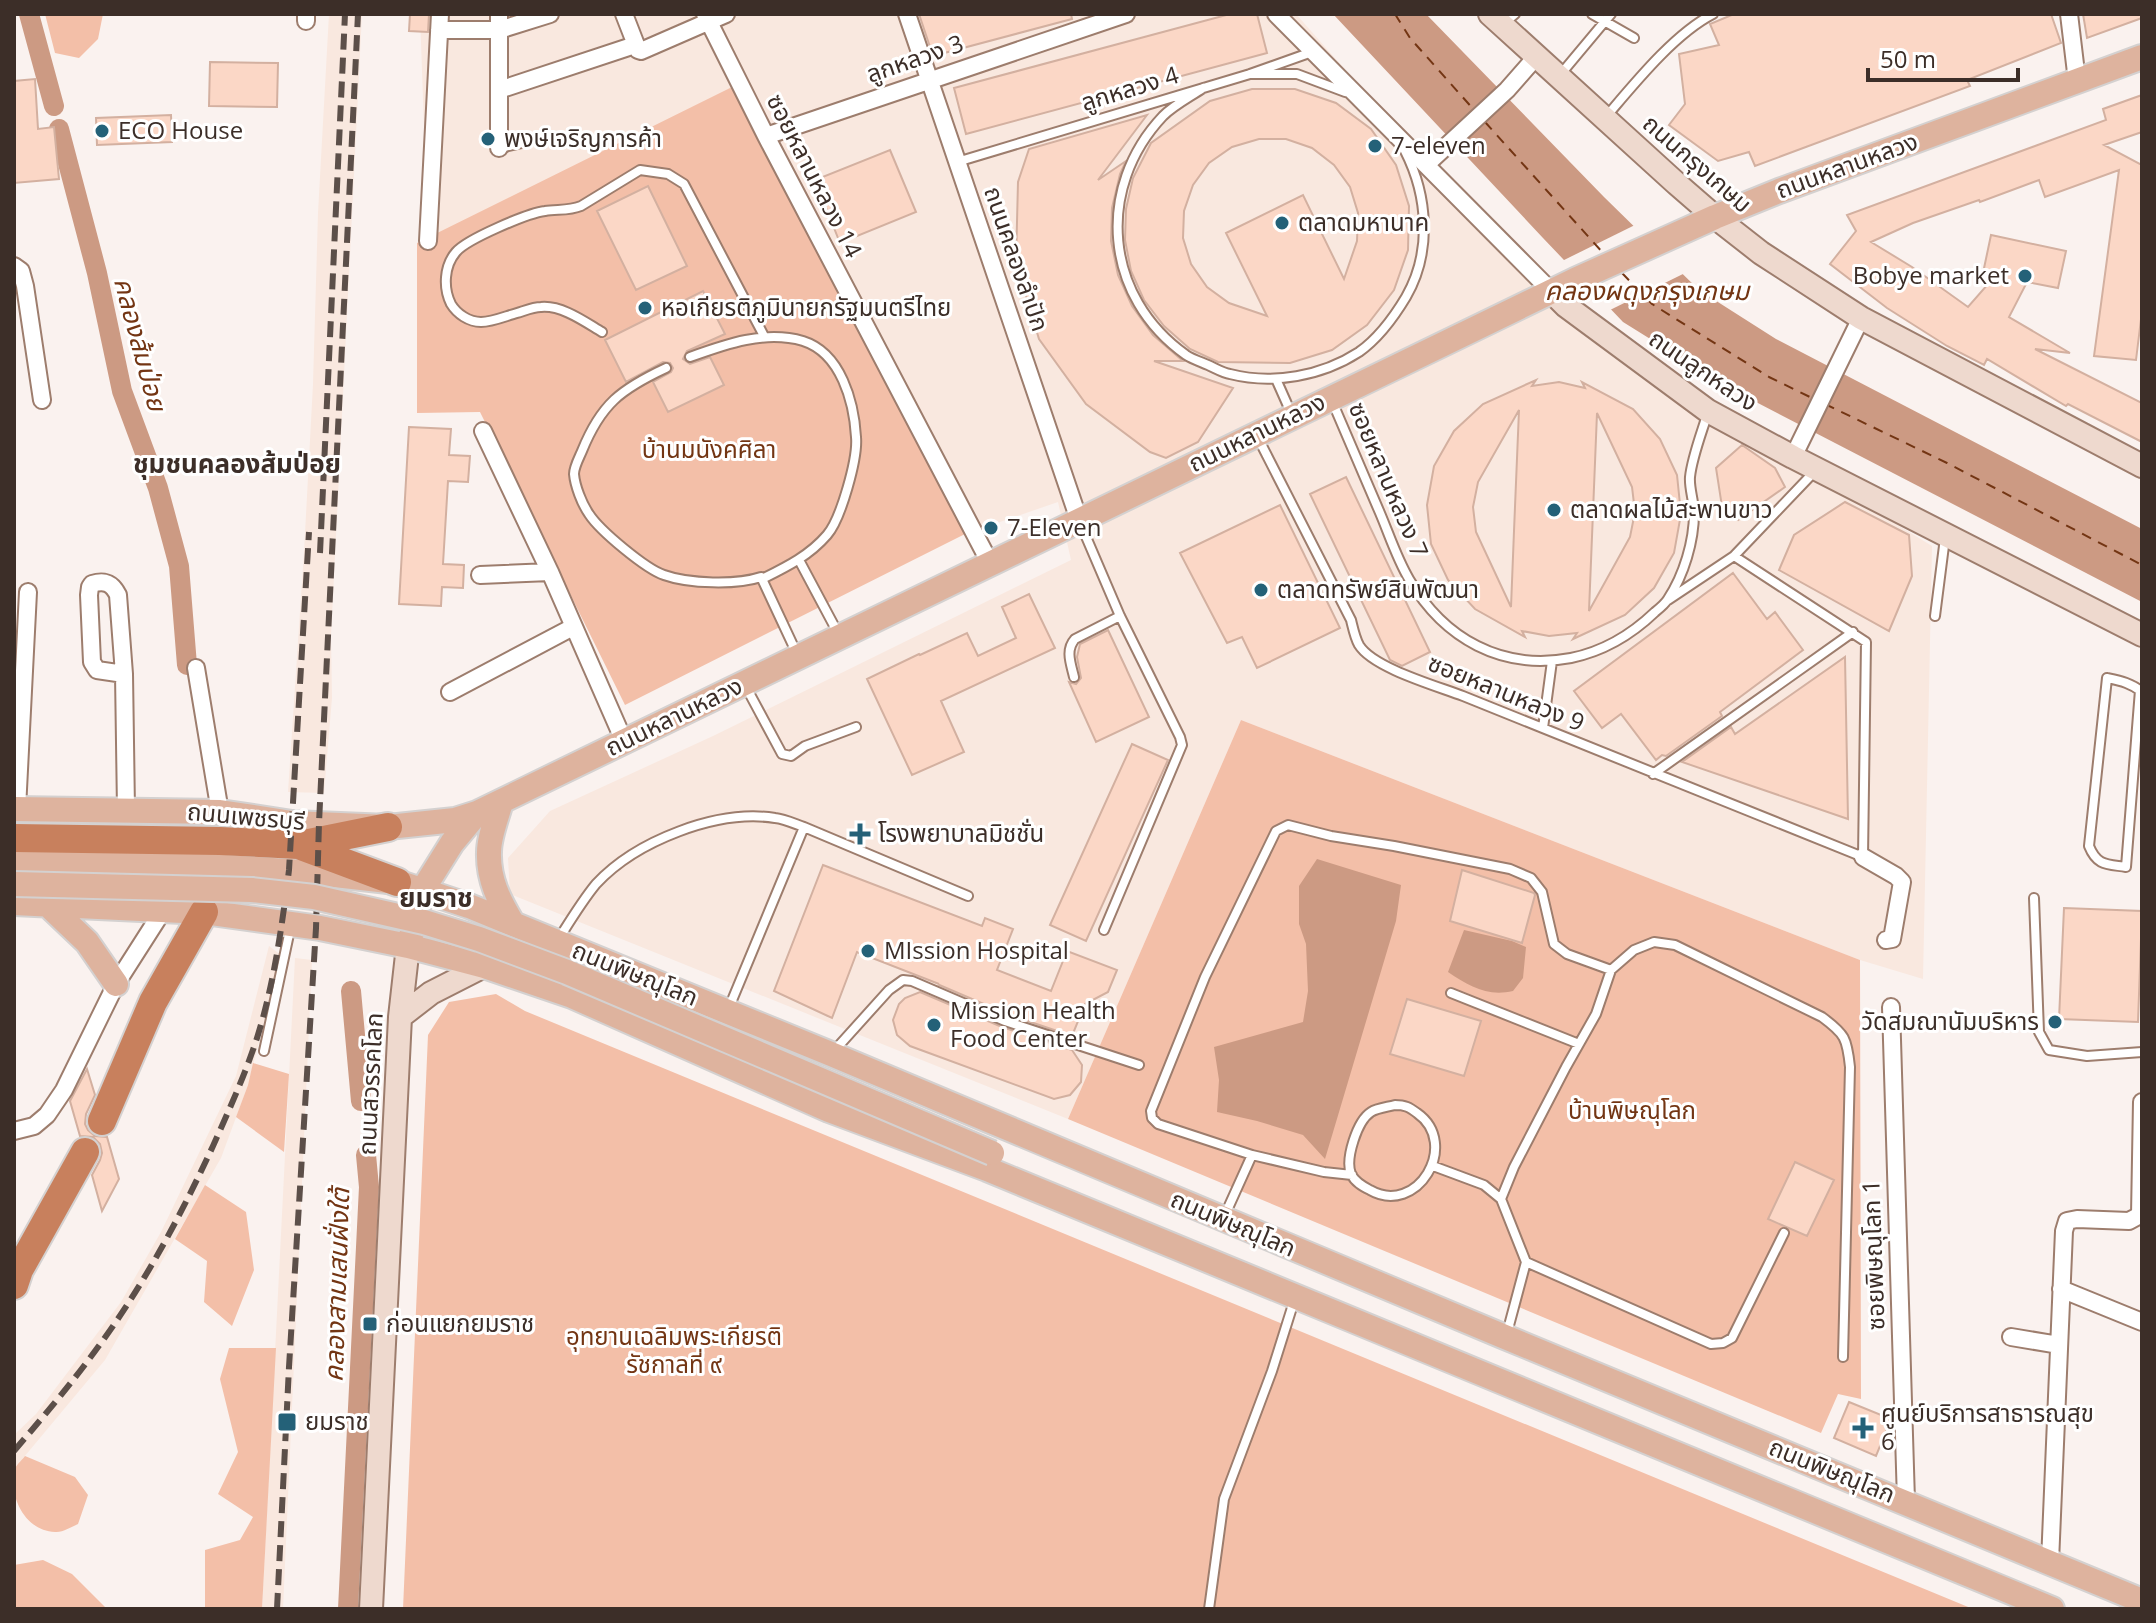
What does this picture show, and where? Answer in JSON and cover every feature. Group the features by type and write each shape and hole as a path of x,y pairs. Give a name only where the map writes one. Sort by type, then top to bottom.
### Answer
{"highway":[{"path":"14,838 206,840 298,845 388,827"},
{"path":"298,845 410,886"},
{"path":"102,1121 153,1002 204,912"},
{"path":"16,1277 85,1152"}],"main road":[{"name":"ถนนหลานหลวง","path":"408,946 410,886 477,813 1551,291 1658,242 1715,217 2142,57"},
{"path":"501,802 489,851 498,900 513,924"},
{"name":"ถนนเพชรบุรี","path":"15,809 220,812 292,823 388,827 455,820 477,813"},
{"name":"ถนนเพชรบุรี","path":"14,859 134,861 317,873"},
{"path":"204,912 205,865"},
{"name":"ถนนพิษณุโลก","path":"317,873 410,886 513,924 2142,1601"},
{"path":"14,884 252,890 314,897 424,922 479,939 567,972 1126,1210 1163,1229 1210,1262"},
{"path":"14,903 204,912 309,927 410,886"},
{"path":"47,904 87,942 116,984"},
{"name":"ถนนพิษณุโลก","path":"309,927 408,946 484,966 572,996 829,1110 987,1169 2052,1609"}],"street":[{"path":"428,241 439,22 499,22 550,14"},
{"path":"624,14 638,50 644,50 707,18 726,14"},
{"name":"ถนนคลองลำปัก","path":"907,14 1079,520"},
{"name":"ลูกหลวง 3","path":"766,136 1126,14"},
{"name":"ถนนลูกหลวง","path":"1276,14 1566,306 1708,411 1798,447 1817,469 2142,635"},
{"path":"2069,14 2077,81"},
{"name":"ซอยหลานหลวง 14","path":"707,18 990,563"},
{"name":"ถนนกรุงเกษม","path":"1502,18 1536,57 1715,217 1761,253 1861,318 2142,466"},
{"path":"499,22 499,148"},
{"path":"499,90 635,45"},
{"path":"1427,164 1507,90 1536,57"},
{"path":"14,266 21,271 25,286 42,400"},
{"path":"1798,447 1861,318"},
{"path":"483,431 550,572 624,741"},
{"path":"480,575 550,572"},
{"path":"124,674 97,670 92,662 89,595 92,584 109,583 118,595 124,674 126,810"},
{"path":"15,809 28,592"},
{"path":"450,692 573,627"},
{"path":"196,668 220,812"},
{"path":"1863,857 1902,882 1892,939 1886,940"},
{"path":"14,1131 34,1126 47,1115 64,1090 116,984 162,912"},
{"name":"ถนนสวรรคโลก","path":"371,1609 400,1017 408,946"},
{"path":"400,1017 431,993 484,966"},
{"name":"ซอยพิษณุโลก 1","path":"1891,1007 1906,1501"},
{"path":"2050,1562 2061,1289 2067,1221 2129,1221 2140,1215 2142,1102"},
{"path":"2061,1289 2142,1322"},
{"path":"2011,1337 2059,1345"}],"lane":[{"path":"1592,14 1608,17 1634,38"},
{"path":"1605,118 1697,18 1713,14"},
{"path":"1559,77 1608,17"},
{"name":"ลูกหลวง 4","path":"957,162 1250,74 1313,52"},
{"path":"1203,88 1165,114 1136,151 1120,195 1117,241 1128,285 1152,325 1187,356 1230,374 1276,379 1320,371 1359,351 1392,321 1414,282 1424,239 1422,195 1407,153 1381,118 1342,90 1297,74 1250,74"},
{"path":"499,148 522,143"},
{"path":"602,332 568,313 542,306 481,322 465,318 455,311 447,296 446,277 451,260 467,244 517,219 543,211 572,210 640,170 668,174 684,184 764,336"},
{"path":"666,368 618,394 591,428 573,472 579,495 589,514 623,549 663,575 719,583 762,579 799,560 828,534 845,501 856,440 851,404 841,374 827,356 805,342 764,336 690,357"},
{"path":"1276,379 1293,416"},
{"name":"ซอยหลานหลวง 7","path":"1331,398 1407,577 1428,609 1447,628 1469,642 1491,653 1521,660 1552,661 1591,654 1620,640 1667,601 1734,556 1817,469"},
{"path":"1667,601 1689,549 1694,513 1690,477 1708,411"},
{"name":"ซอยหลานหลวง 9","path":"1256,434 1351,620 1359,644 1368,656 1403,674 1863,857"},
{"path":"1079,520 1120,616 1182,745 1104,930"},
{"path":"1935,616 1946,536"},
{"path":"1734,556 1866,642 1863,857"},
{"path":"799,560 840,636"},
{"path":"762,579 798,656"},
{"path":"1074,677 1070,644 1120,616"},
{"path":"1653,774 1853,632"},
{"path":"1543,728 1552,661"},
{"path":"2107,678 2133,684 2141,691 2126,867 2103,864 2094,858 2089,846 2107,678"},
{"path":"743,683 782,754 791,756 805,746 856,727"},
{"path":"557,942 597,883 626,860 672,835 704,823 734,817 776,818 804,827 968,896"},
{"path":"1352,1175 1324,1172 1252,1155 1158,1124 1152,1118 1151,1111 1205,977 1276,831 1288,825 1331,836 1510,869 1531,878 1542,892 1554,944 1567,954 1611,970"},
{"path":"728,1012 804,827"},
{"path":"2034,898 2039,1032 2049,1050 2087,1056 2142,1052"},
{"path":"264,1051 309,927"},
{"path":"1501,1199 1514,1167 1596,1014 1611,970 1634,950 1654,942 1675,945 1822,1017 1842,1032 1850,1067 1843,1357"},
{"path":"831,1054 889,990 903,980 1005,1021 1139,1065"},
{"path":"1451,993 1579,1044"},
{"path":"1406,1105 1426,1119 1436,1148 1433,1166 1415,1188 1398,1197 1375,1193 1357,1182 1352,1175 1348,1159 1357,1132 1370,1112 1406,1105"},
{"path":"1222,1219 1252,1155"},
{"path":"1433,1166 1484,1185 1501,1199 1526,1262 1505,1337"},
{"path":"1526,1262 1711,1344 1723,1343 1732,1338 1784,1233"},
{"path":"1209,1609 1224,1499 1272,1371 1295,1297"}],"shaded area":[{"path":"329,14 362,14 331,636 332,698 324,793 288,792 313,384"},
{"path":"420,14 1296,14 1535,285 1614,352 1932,546 1923,979 1860,960 1241,720 1068,1119 510,894 508,858 550,811 713,736 1071,560 1058,502 965,534 734,86 428,241"},
{"path":"269,946 281,955 248,1085 221,1158 105,1360 14,1469 14,1435 36,1414 121,1302 161,1232 236,1076"},
{"path":"295,958 312,960 283,1609 262,1609"}],"green space":[{"path":"45,14 103,14 98,39 79,58 55,53"},
{"name":"บ้านมนังคศิลา","path":"734,86 965,534 625,705 480,412 417,413 417,243"},
{"name":"บ้านพิษณุโลก","path":"1241,720 1860,960 1861,1399 1838,1394 1821,1433 1068,1119"},
{"name":"อุทยานเฉลิมพระเกียรติ รัชกาลที่ ๙","path":"496,994 525,1011 1973,1609 403,1609 428,1035 449,1002"},
{"path":"253,1063 289,1074 284,1152 236,1117"},
{"path":"205,1185 246,1212 254,1270 232,1326 204,1302 207,1261 175,1239"},
{"path":"229,1348 276,1348 262,1609 205,1609 205,1550 240,1540 253,1517 218,1494 238,1452 220,1379"},
{"path":"25,1456 75,1477 88,1495 78,1524 55,1532 36,1526 28,1519 17,1502 13,1481 15,1469"},
{"path":"43,1560 72,1574 107,1609 14,1609 14,1565"}],"water":[{"name":"คลองผดุงกรุงเกษม","path":"1333,14 1426,14 1699,290 1776,339 2142,529 2142,602 1729,388 1623,322"},
{"path":"1317,859 1401,885 1396,921 1325,1159 1303,1135 1217,1112 1219,1080 1214,1047 1303,1022 1308,991 1306,944 1299,924 1299,886"},
{"path":"1464,930 1526,947 1523,978 1513,991 1487,991 1471,986 1448,972"}],"pier":[{"path":"1637,224 1685,273 1608,311 1560,262"}],"building":[{"path":"410,14 429,14 428,32 409,31"},
{"path":"919,14 1071,14 1072,19 933,56"},
{"path":"1230,14 1257,14 1267,53 966,134 954,88"},
{"path":"1734,14 2051,14 2061,43 1967,80 1970,86 1755,166 1749,152 1718,161 1669,125 1685,104 1679,54 1719,45 1710,24"},
{"path":"2083,14 2142,14 2142,18 2087,38"},
{"path":"210,62 278,63 277,107 209,106"},
{"path":"35,79 38,129 54,127 59,179 14,183 14,81"},
{"name":"ตลาดมหานาค","path":"1252,89 1295,89 1336,103 1371,129 1396,165 1409,206 1408,250 1394,290 1367,325 1332,350 1290,363 1218,362 1190,349 1164,326 1144,300 1131,271 1125,240 1126,209 1133,178 1151,143 1210,101","holes":["1259,139 1286,139 1312,148 1334,165 1350,187 1358,213 1357,241 1344,279 1303,195 1226,233 1267,316 1229,303 1207,287 1191,264 1183,238 1184,211 1193,185 1209,163 1232,147"]},
{"path":"2142,95 2142,132 2104,145 2142,165 2142,311 2136,360 2094,356 2119,170 2045,197 2039,180 1913,223 1871,242 1968,307 1996,275 1983,273 1991,235 2066,251 2058,288 2027,282 2009,317 2070,353 2035,349 2142,403 2142,442 2068,404 2066,406 1987,359 1984,365 1947,346 1887,308 1830,264 1856,231 1847,215 2106,120 2103,109"},
{"path":"171,115 172,142 97,145 96,118"},
{"path":"1147,115 1098,180 1126,161 1112,208 1111,241 1118,275 1132,306 1153,335 1183,361 1154,361 1233,388 1198,442 1166,458 1150,452 1086,404 1039,339 1016,262 1018,182 1029,149"},
{"path":"890,150 916,212 840,243 815,180"},
{"path":"648,186 687,266 636,290 597,211"},
{"path":"703,291 725,334 687,351 683,359 690,364 710,357 724,385 668,412 653,382 671,372 673,368 670,363 663,362 626,382 605,340"},
{"name":"ตลาดผลไม้สะพานขาว","path":"1536,380 1532,386 1559,382 1585,388 1582,382 1633,409 1660,439 1677,475 1681,514 1674,553 1654,588 1625,615 1573,639 1577,633 1549,636 1522,631 1525,637 1475,609 1448,580 1431,544 1427,505 1434,466 1454,431 1483,404","holes":["1519,410 1514,531 1511,607 1476,532 1473,507 1478,482","1597,413 1632,487 1635,512 1630,537 1589,611"]},
{"path":"409,427 451,429 449,455 470,456 468,482 448,481 443,564 464,565 463,588 442,587 441,606 399,604"},
{"path":"1742,445 1775,468 1785,487 1738,520 1723,513 1716,468"},
{"path":"1346,477 1430,652 1402,666 1390,660 1310,494"},
{"path":"1845,502 1909,535 1912,576 1889,631 1779,570 1794,535"},
{"name":"ตลาดทรัพย์สินพัฒนา","path":"1280,505 1340,628 1257,668 1242,637 1227,643 1180,553"},
{"path":"1733,573 1767,619 1775,612 1803,650 1720,712 1722,716 1656,760 1621,714 1602,728 1574,691"},
{"path":"1029,594 1055,648 941,701 964,752 912,775 867,679 967,633 978,656 1016,638 1002,607"},
{"path":"1108,630 1149,717 1096,742 1069,682 1076,684 1081,678 1077,657 1080,644"},
{"path":"1845,657 1848,819 1682,762 1731,727 1735,734"},
{"path":"1132,744 1168,760 1086,941 1050,925"},
{"name":"MIssion Hospital","path":"823,865 982,926 985,918 1013,929 997,970 1051,991 1067,951 1117,970 1108,992 1085,1004 1072,1036 1007,1014 857,952 832,1018 774,991"},
{"path":"1462,870 1534,893 1522,943 1450,921"},
{"path":"2064,908 2142,911 2138,1022 2059,1019"},
{"path":"920,992 1002,1027 1072,1050 1082,1065 1081,1082 1070,1095 1054,1099 910,1046 897,1035 893,1020 899,1004"},
{"path":"1407,999 1481,1021 1464,1076 1390,1054"},
{"path":"87,1069 95,1095 85,1124 95,1136 107,1137 119,1179 102,1211 92,1175 102,1153 100,1144 93,1137 80,1136 70,1101"},
{"path":"1795,1162 1834,1180 1807,1236 1768,1219"},
{"name":"ศูนย์บริการสาธารณสุข 6","path":"1849,1402 1891,1419 1876,1456 1834,1438"}],"waterway":[{"name":"คลองส้มป่อย","path":"29,14 54,106"},
{"name":"คลองส้มป่อย","path":"59,129 97,273 122,391 158,488 179,566 187,665"},
{"path":"351,991 361,1101"},
{"name":"คลองสามเสนฝั่งใต้","path":"348,1609 369,1187 366,1155"}],"ferry route":[{"path":"1395,14 1410,38 1475,111"},
{"path":"1485,122 1604,254"},
{"path":"1622,273 1652,304 1769,377 1812,398"},
{"path":"1825,404 1947,463 2142,565"}],"railway":[{"path":"320,553 345,14"},
{"path":"277,1609 316,928 358,14"},
{"path":"14,1451 88,1360 146,1274 175,1224 213,1146 257,1038 273,976 289,870 309,532"}],"place":[{"name":"ECO House","path":"102,131"},
{"name":"พงษ์เจริญการค้า","path":"488,139"},
{"name":"7-eleven","path":"1375,146"},
{"name":"ตลาดมหานาค","path":"1282,223"},
{"name":"Bobye market","path":"2025,276"},
{"name":"หอเกียรติภูมินายกรัฐมนตรีไทย","path":"645,308"},
{"name":"ตลาดผลไม้สะพานขาว","path":"1554,510"},
{"name":"7-Eleven","path":"991,528"},
{"name":"ตลาดทรัพย์สินพัฒนา","path":"1261,590"},
{"name":"โรงพยาบาลมิชชั่น","path":"860,834"},
{"name":"MIssion Hospital","path":"868,951"},
{"name":"วัดสมณานัมบริหาร","path":"2055,1022"},
{"name":"Mission Health Food Center","path":"934,1025"},
{"name":"ก่อนแยกยมราช","path":"370,1324"},
{"name":"ยมราช","path":"287,1422"},
{"name":"ศูนย์บริการสาธารณสุข 6","path":"1863,1428"}],"district":[{"name":"ชุมชนคลองส้มป่อย","path":"237,464"},
{"name":"ยมราช","path":"436,898"}]}
